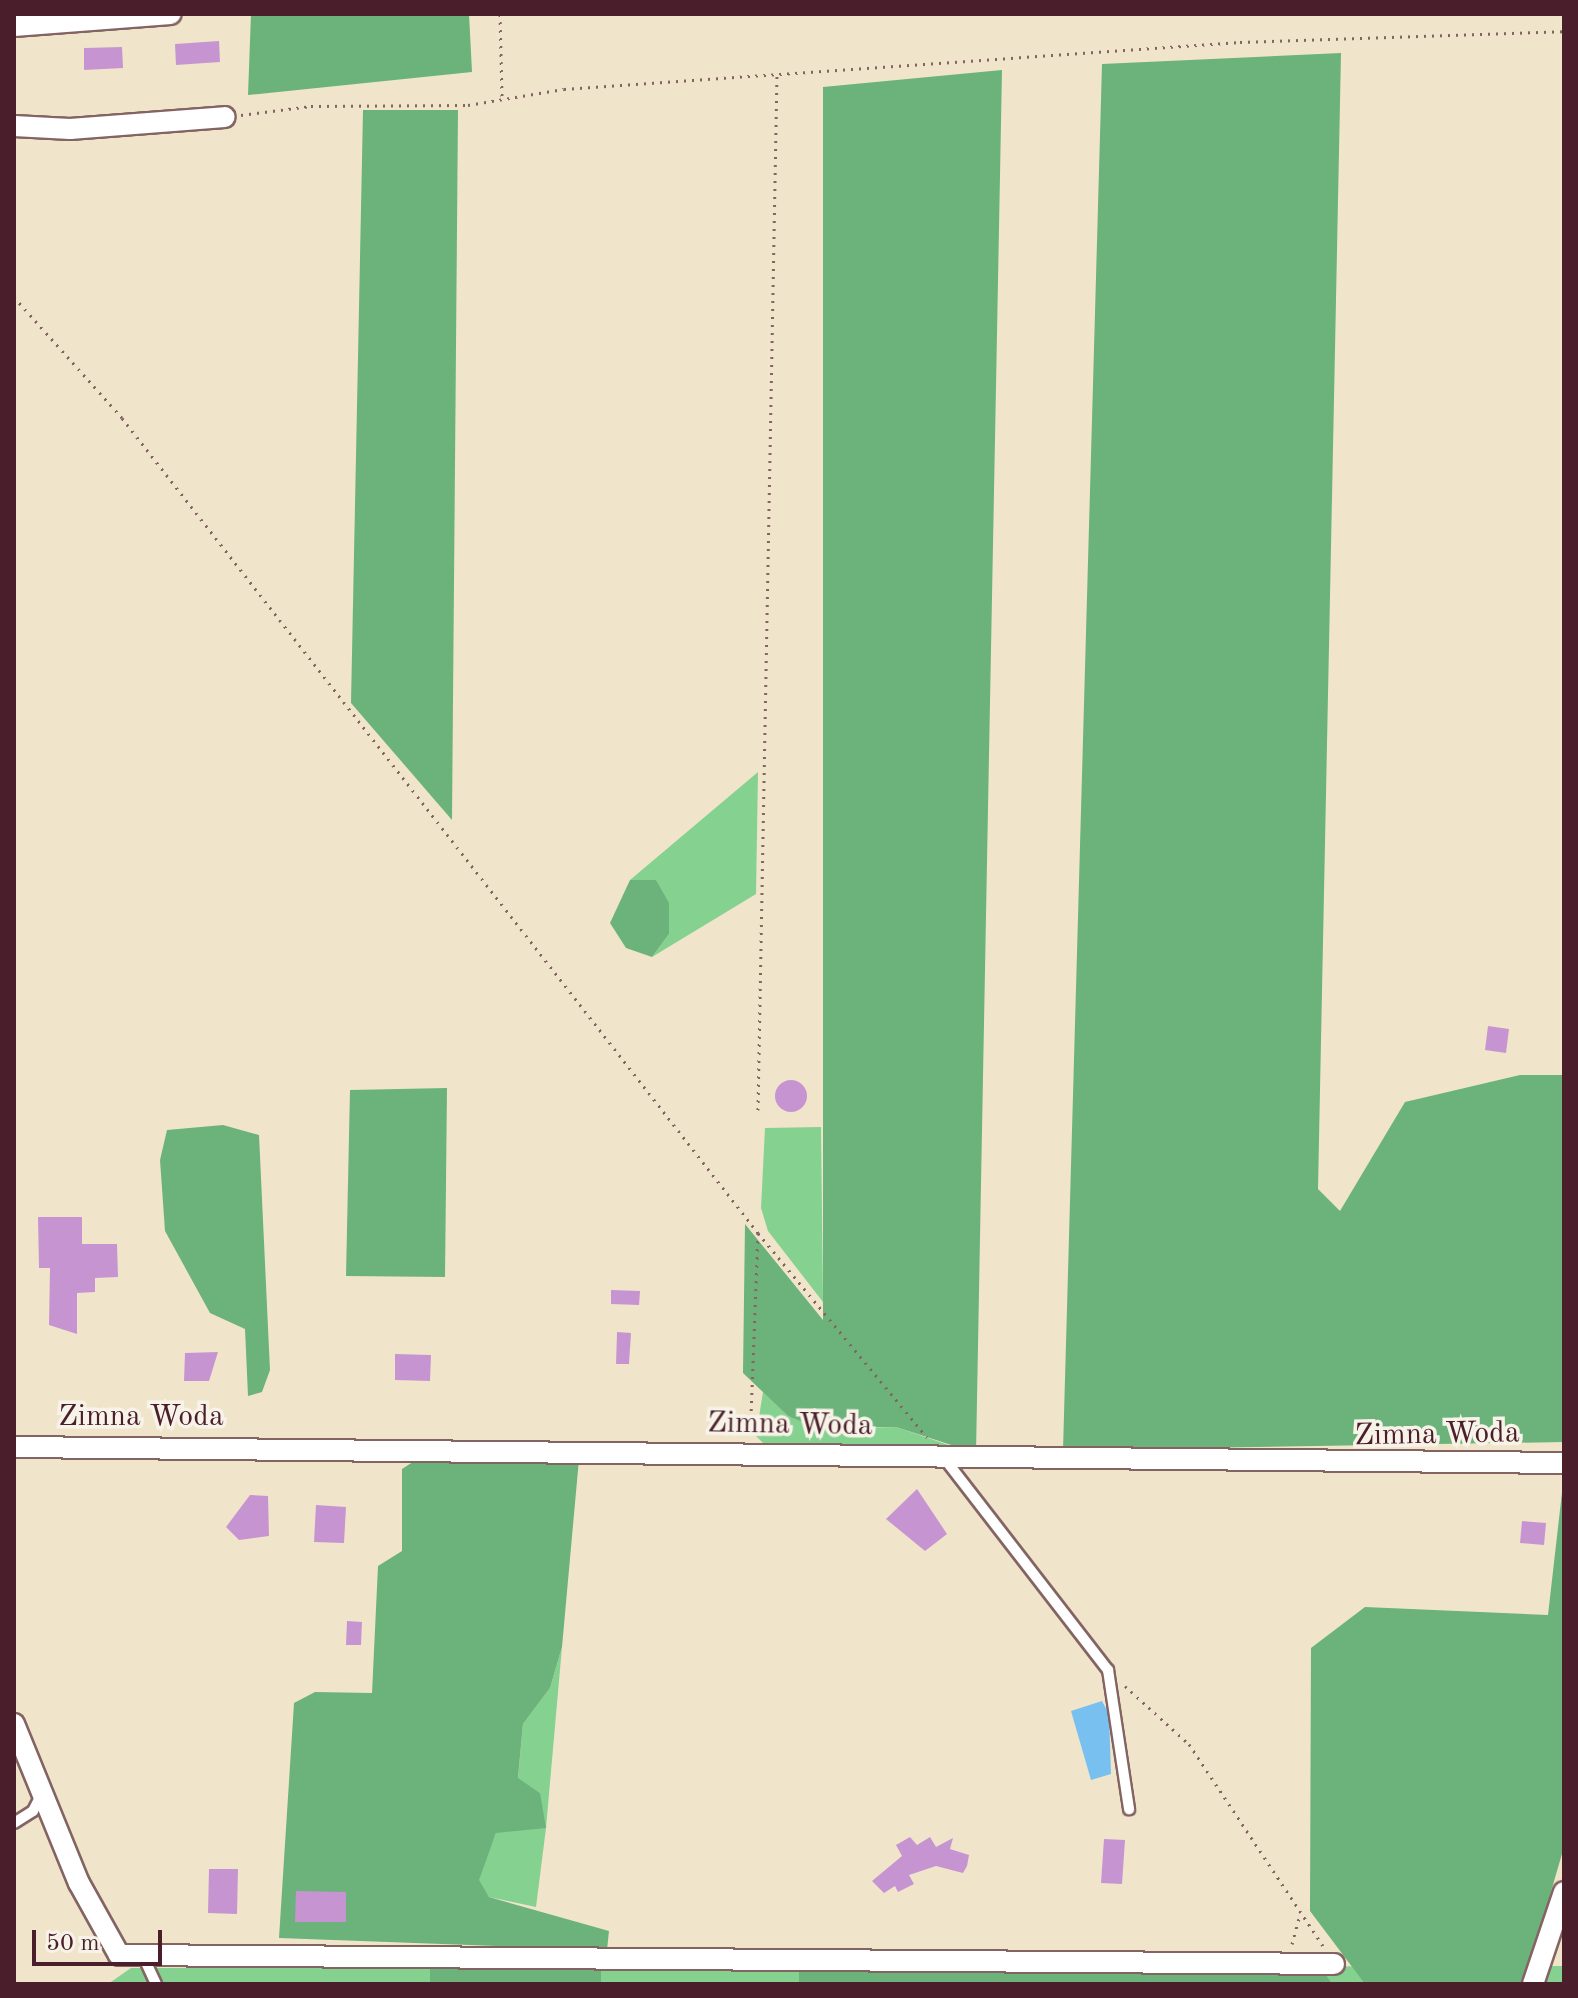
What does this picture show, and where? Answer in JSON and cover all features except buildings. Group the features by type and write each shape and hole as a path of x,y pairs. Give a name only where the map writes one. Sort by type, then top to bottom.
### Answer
{"street":[{"path":"14,26 171,14"},
{"path":"14,126 70,129 225,117"},
{"name":"Zimna Woda","path":"14,1447 1564,1463"},
{"path":"14,1724 111,1946 119,1955 1334,1964"},
{"path":"1533,1984 1564,1892"}],"lane":[{"path":"944,1458 1108,1670 1129,1809"},
{"path":"14,1823 33,1811 42,1793"},
{"path":"142,1954 156,1984"}],"path":[{"path":"500,14 502,99"},
{"path":"225,117 311,106 502,99 777,75 1240,42 1564,31"},
{"path":"758,1110 777,75"},
{"path":"14,297 122,418 758,1233 944,1458"},
{"path":"749,1454 758,1233"},
{"path":"1108,1670 1189,1744 1334,1964"},
{"path":"1272,1963 1297,1938 1300,1910"}],"green space":[{"path":"251,14 469,14 472,72 248,95"},
{"path":"1341,53 1318,1189 1340,1211 1405,1102 1520,1075 1564,1075 1564,1442 1063,1450 1102,64"},
{"path":"1002,70 976,1453 896,1427 818,1428 788,1416 743,1373 745,1224 823,1320 823,87"},
{"path":"363,110 458,110 452,820 351,703"},
{"path":"758,772 756,894 652,957 669,934 656,880 630,880"},
{"path":"630,880 656,880 669,903 669,934 652,957 626,948 610,923"},
{"path":"447,1088 445,1277 346,1276 350,1090"},
{"path":"223,1125 259,1135 270,1370 262,1392 248,1396 245,1329 210,1313 165,1231 160,1160 167,1130"},
{"path":"821,1127 823,1302 768,1231 761,1208 765,1128"},
{"path":"763,1392 788,1416 841,1429 896,1427 963,1450 766,1446 756,1436"},
{"path":"419,1458 579,1459 562,1647 550,1688 523,1724 518,1778 540,1793 546,1828 496,1833 479,1880 489,1897 609,1931 607,1950 279,1938 294,1703 315,1692 372,1693 378,1566 402,1551 402,1469"},
{"path":"1564,1475 1564,1847 1524,1984 1365,1984 1310,1911 1311,1648 1365,1607 1548,1615"},
{"path":"562,1647 536,1907 489,1897 478,1880 496,1833 540,1793 518,1779 523,1724 550,1688"},
{"path":"430,1962 601,1966 601,1984 430,1984"},
{"path":"1564,1966 1564,1984 108,1984 131,1968"},
{"path":"799,1968 1326,1975 1332,1984 799,1984"}],"water":[{"path":"1102,1701 1109,1714 1111,1774 1091,1780 1071,1711"}]}
